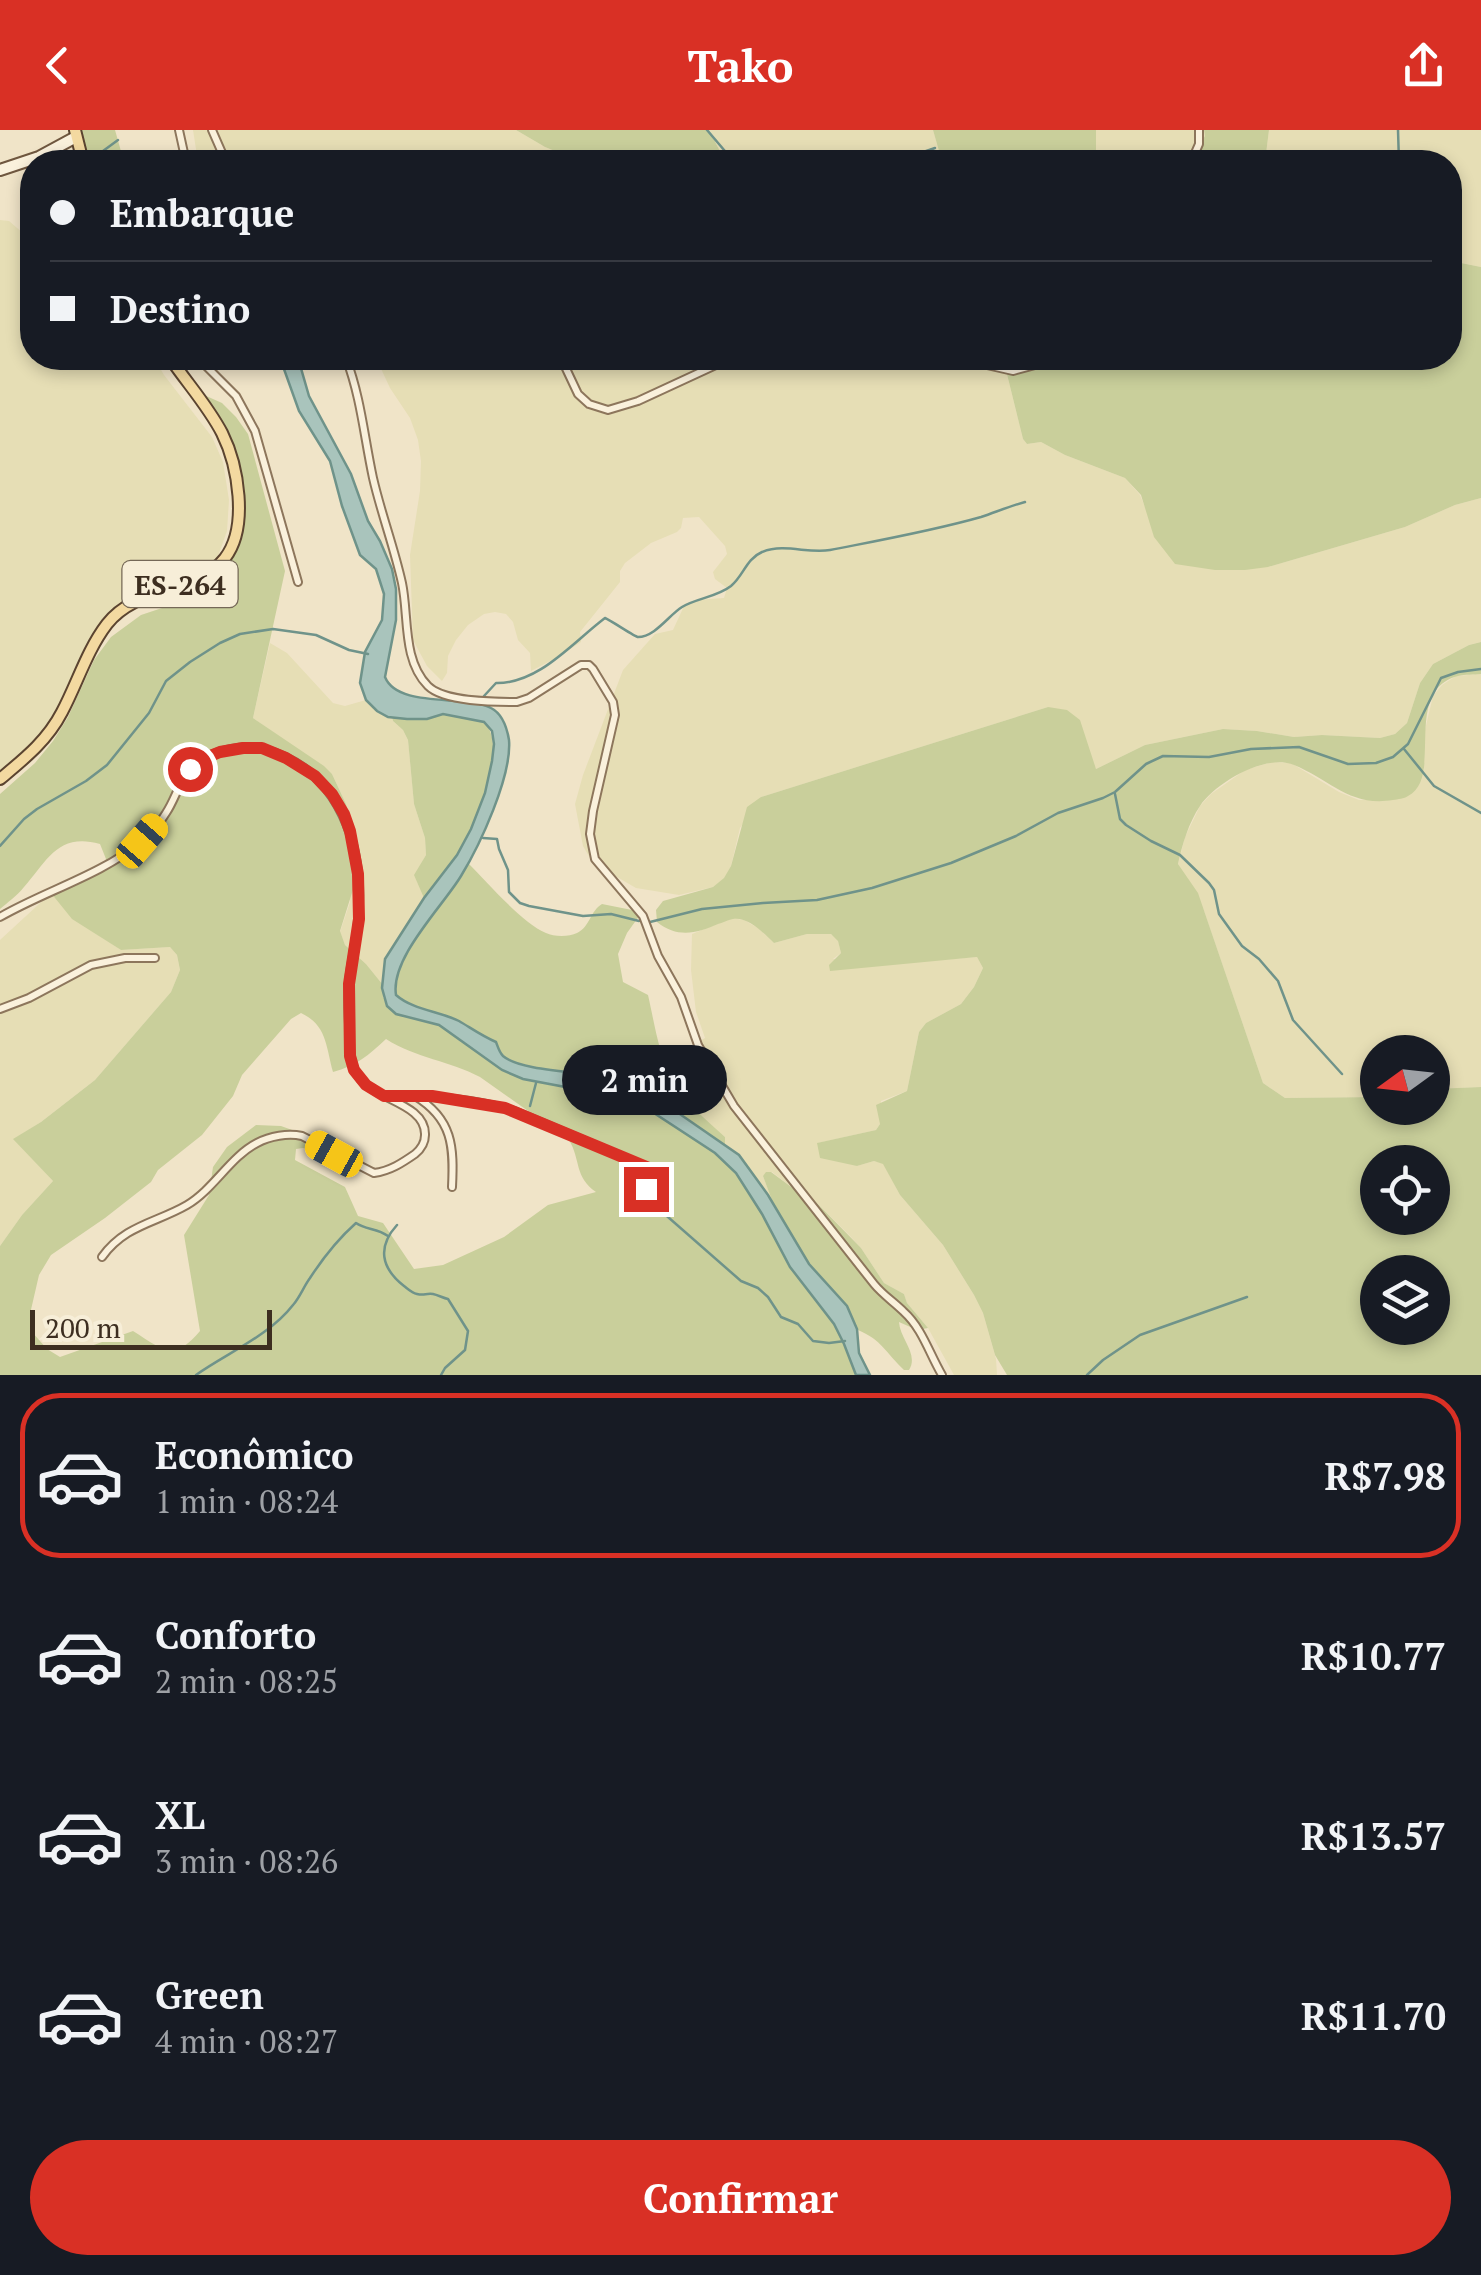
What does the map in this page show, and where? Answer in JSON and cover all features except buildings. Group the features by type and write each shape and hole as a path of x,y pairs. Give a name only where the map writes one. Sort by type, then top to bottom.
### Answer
{"main road":[{"name":"ES-264","path":"0,779 48,734 108,622 138,600 207,573 225,559 231,548 238,509 230,450 213,416 179,370"}],"street":[{"path":"51,150 75,134"},
{"path":"210,370 236,396 255,430 298,582"},
{"path":"351,370 357,386 372,476 399,570 409,643 418,674 439,694 518,702 581,665 593,669 616,715 592,812 590,834 595,859 642,916 681,997 698,1044 734,1106 882,1294 904,1310 942,1375"},
{"path":"567,370 578,394 589,404 608,410 638,402 706,370"},
{"path":"0,917 142,841 166,814 190,769 220,752 262,748 286,758 315,776 332,794 350,831 358,874 359,919 349,984 350,1056 354,1070 366,1085 416,1113 426,1134 420,1150 394,1168 369,1172 302,1136 270,1138 253,1145 188,1204 130,1230 102,1257"},
{"path":"0,1009 91,964 156,958"},
{"path":"384,1096 484,1104 518,1112 649,1168 646,1189"},
{"path":"414,1096 433,1108 448,1131 453,1152 452,1187"}],"shaded area":[{"path":"193,130 516,130 552,150 196,150"},
{"path":"709,130 933,130 939,150 719,150"},
{"path":"1096,130 1204,130 1205,136 1197,150 1096,150"},
{"path":"1269,130 1481,130 1481,267 1462,263 1462,150 1266,150"},
{"path":"0,220 9,221 20,231 20,370 161,370 212,437 223,462 229,500 227,531 217,559 205,572 117,615 84,654 43,734 0,778"},
{"path":"382,370 1006,370 1027,444 1041,442 1125,478 1140,495 1148,514 1268,567 1405,527 1481,498 1481,642 1433,664 1420,683 1407,723 1395,734 1380,738 1294,737 1223,729 1145,745 1096,769 1048,707 761,797 740,828 725,878 713,887 679,895 636,888 593,863 583,846 575,804 623,670 655,634 673,630 685,604 724,598 727,588 715,579 713,572 727,554 725,546 699,517 683,518 677,532 651,543 625,563 620,582 580,632 581,642 531,671 530,653 518,640 513,622 506,614 484,614 456,640 442,681 427,666 413,640 410,555 421,461 410,418"},
{"path":"270,643 287,653 333,703 345,706 366,700 392,717 408,740 414,804 425,838 426,855 421,864 424,898 385,959 383,985 345,945 340,932 350,902 346,804 332,774 253,718"},
{"path":"1481,674 1481,1087 1450,1088 1450,1035 1360,1035 1360,1097 1285,1098 1263,1083 1204,911 1178,864 1185,837 1200,806 1211,794 1245,770 1272,762 1291,763 1359,800 1391,800 1424,770 1425,730 1433,696 1456,676"},
{"path":"51,893 92,931 121,950 170,947 177,955 180,970 171,992 95,1080 14,1139 53,1181 0,1246 0,940"},
{"path":"732,918 758,928 774,943 807,934 831,934 838,940 841,953 833,959 977,957 983,968 974,987 961,1004 926,1023 919,1032 907,1091 881,1101 876,1130 818,1143 857,1166 874,1161 883,1163 900,1195 943,1245 974,1295 983,1313 997,1375 954,1375 904,1294 884,1283 850,1236 809,1195 772,1172 763,1176 773,1202 739,1155 725,1146 725,1137 704,1119 672,1079 666,1062 705,1038 696,1012 692,934"}],"green space":[{"path":"75,130 115,130 121,150 80,150"},
{"path":"516,130 709,130 719,150 552,150"},
{"path":"933,130 1096,130 1096,150 939,150"},
{"path":"1204,130 1269,130 1266,150 1197,150"},
{"path":"1462,263 1481,267 1481,498 1405,527 1268,567 1215,570 1175,564 1154,537 1141,495 1125,478 1041,442 1027,444 1006,370 1462,370"},
{"path":"176,370 204,395 222,403 248,434 285,571 253,718 324,766 346,804 357,849 356,880 340,931 345,945 383,985 383,997 396,1014 439,1025 502,1070 535,1082 634,1100 715,1153 736,1173 790,1267 834,1324 856,1375 0,1375 0,1246 53,1181 13,1139 95,1080 171,992 180,970 177,955 170,947 121,950 72,919 51,893 102,867 106,859 100,844 86,841 64,845 0,909 0,794 53,741 94,660 111,637 141,615 205,588 227,567 236,544 235,458","holes":["301,1013 316,1024 333,1072 362,1059 386,1039 480,1077 569,1140 581,1174 596,1192 548,1205 504,1237 443,1265 414,1269 383,1223 358,1216 345,1187 295,1160 296,1149 303,1148 329,1156 331,1144 281,1126 256,1125 227,1147 213,1167 209,1195 184,1235 200,1331 191,1341 168,1350 133,1331 60,1357 47,1349 32,1332 30,1314 39,1275 51,1255 151,1182 158,1170 202,1135 233,1096 242,1075 291,1019"]},
{"path":"1481,642 1481,674 1458,676 1441,685 1431,698 1423,771 1418,786 1408,796 1364,800 1294,765 1283,762 1256,767 1242,772 1207,797 1192,819 1178,864 1198,893 1263,1083 1285,1098 1360,1097 1360,1125 1450,1125 1450,1088 1481,1087 1481,1375 1007,1375 995,1355 974,1295 943,1245 900,1195 883,1164 874,1161 857,1166 820,1158 817,1143 876,1130 880,1124 876,1105 907,1091 919,1032 926,1023 961,1004 983,968 977,957 830,971 829,965 841,953 831,934 807,934 774,943 755,926 739,919 694,932 679,932 657,922 656,910 663,901 713,887 724,878 747,807 761,797 1048,707 1067,710 1080,720 1096,769 1145,745 1223,729 1294,737 1380,738 1395,734 1407,723 1420,683 1433,664"},
{"path":"443,714 484,722 493,750 487,788 464,842 424,898 414,875 426,855 414,804 408,740 392,717 427,719"},
{"path":"468,863 516,911 549,934 577,933 602,904 642,912 618,954 623,982 648,995 667,1070 689,1103 725,1137 725,1146 635,1083 513,1062 503,1056 495,1042 396,995 402,963 411,945"},
{"path":"766,1172 809,1195 861,1248 884,1283 904,1294 928,1328 917,1330 899,1322 912,1358 909,1370 904,1370 878,1343 858,1330 847,1306 809,1264 776,1211 763,1176"}],"water":[{"path":"284,370 301,370 309,396 351,474 368,521 392,569 396,620 385,677 392,687 404,693 491,708 506,726 509,740 500,791 485,829 461,876 409,949 396,980 396,995 459,1021 496,1042 502,1054 513,1062 635,1083 739,1155 809,1264 847,1306 857,1329 859,1353 870,1375 856,1375 834,1324 790,1267 736,1173 715,1153 634,1100 523,1079 502,1070 439,1025 396,1014 387,1006 382,988 385,959 471,829 485,793 494,744 492,731 484,722 443,714 427,719 388,717 366,700 360,683 365,652 382,620 384,594 376,569 360,555 330,461 299,411"}],"waterway":[{"path":"707,130 724,150"},
{"path":"1398,130 1399,150"},
{"path":"104,150 118,140"},
{"path":"929,150 935,148"},
{"path":"484,696 496,683 527,677 541,669 605,618 638,637 650,633 682,607 731,586 762,552 779,548 830,550 944,527 1025,502"},
{"path":"0,846 37,809 107,765 149,713 166,681 220,643 240,634 273,629 316,635 368,654"},
{"path":"650,922 702,909 817,900 872,888 951,863 1016,836 1058,813 1115,792 1146,764 1163,756 1209,757 1251,749 1299,747 1348,764 1376,763 1393,757 1408,744 1441,678 1481,669"},
{"path":"1404,749 1434,786 1481,813"},
{"path":"1115,794 1120,819 1126,825 1180,855 1209,883 1219,914 1242,946 1278,981 1293,1020 1342,1074"},
{"path":"483,838 497,839 508,870 509,892 520,903 583,916 611,914 639,921"},
{"path":"530,1106 536,1083"},
{"path":"644,1196 741,1281 758,1288 781,1317 798,1324 813,1341 845,1341"},
{"path":"196,1375 283,1316 326,1256 356,1223 388,1236"},
{"path":"397,1225 384,1249 390,1272 413,1293 448,1299 468,1331 465,1350 441,1375"},
{"path":"1087,1375 1140,1335 1247,1297"}],"route":[{"path":"190,769 220,752 262,748 315,776 344,814 358,874 359,919 349,984 350,1056 354,1070 366,1085 384,1096 432,1096 518,1112 649,1168 646,1189"}]}
